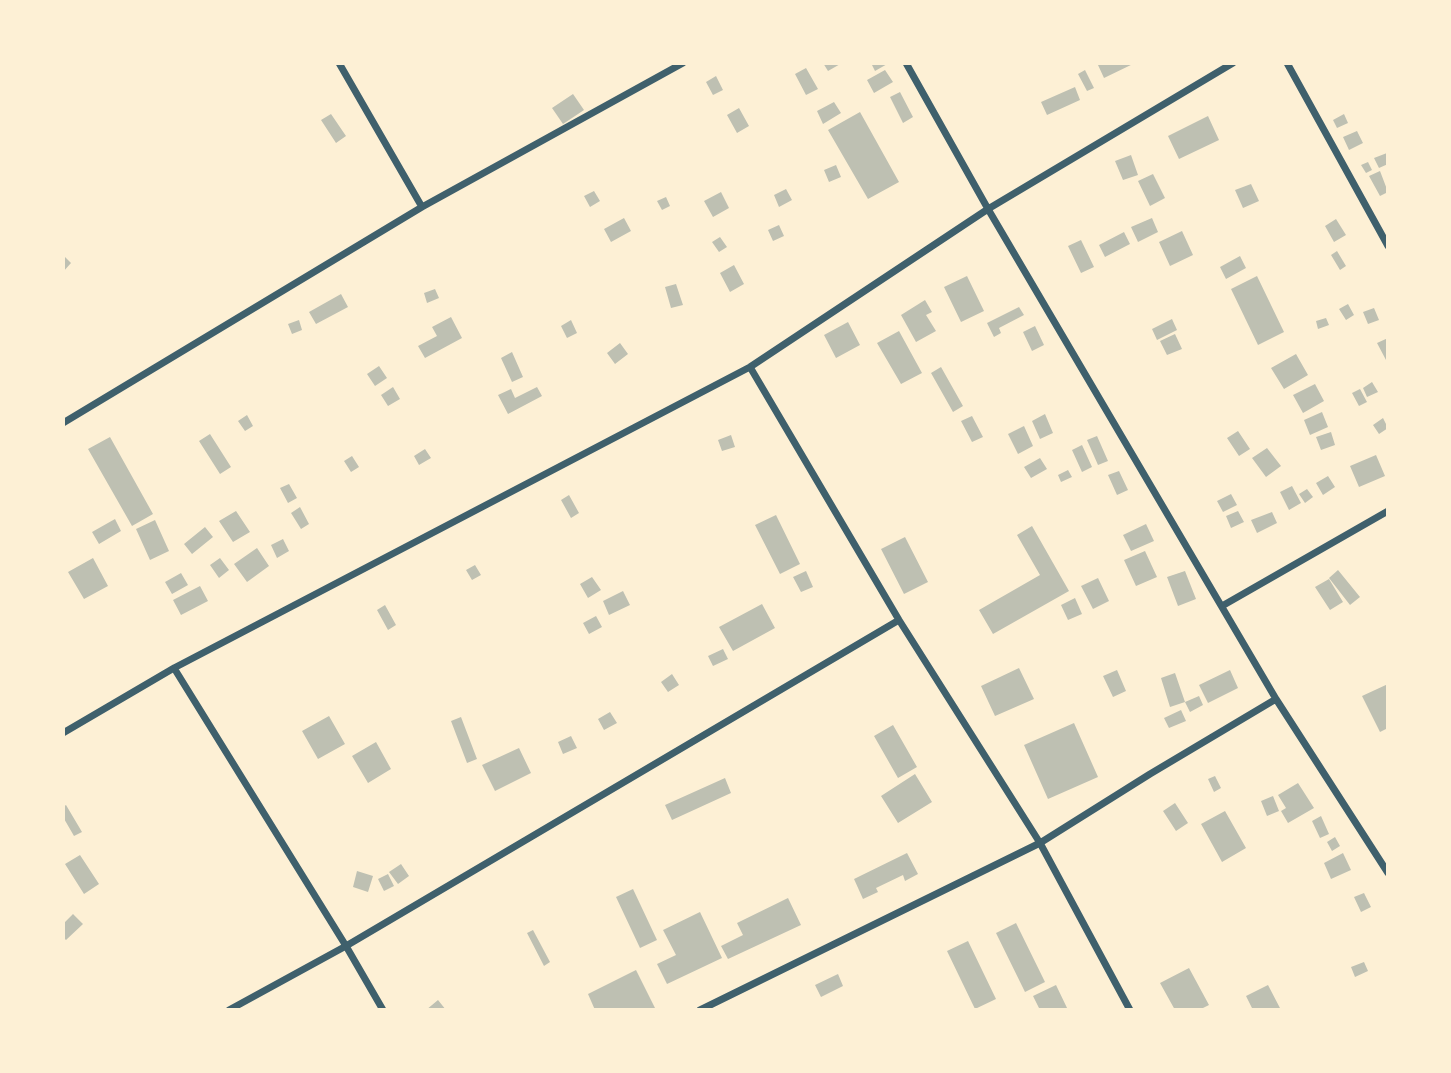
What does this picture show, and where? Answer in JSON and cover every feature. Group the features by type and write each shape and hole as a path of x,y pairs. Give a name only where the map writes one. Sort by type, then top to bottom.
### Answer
{"street":[{"path":"339,63 422,207"},
{"path":"63,423 422,207 683,63"},
{"path":"906,63 988,209 1276,699 1388,873"},
{"path":"63,733 174,668 750,367 988,209 1233,63"},
{"path":"1287,63 1388,246"},
{"path":"750,367 899,620 1040,844 1130,1010"},
{"path":"1222,606 1388,511"},
{"path":"229,1010 346,946 899,620"},
{"path":"174,668 383,1010"},
{"path":"700,1010 1040,844 1276,699"}],"building":[{"path":"823,63 842,63 828,71"},
{"path":"871,63 889,63 875,71"},
{"path":"1135,63 1104,78 1098,65"},
{"path":"806,68 818,89 806,95 795,74"},
{"path":"885,70 893,82 874,93 867,80"},
{"path":"1085,70 1094,88 1087,91 1078,74"},
{"path":"716,76 723,90 713,95 706,82"},
{"path":"1075,87 1080,100 1047,115 1041,102"},
{"path":"900,92 913,117 903,123 890,97"},
{"path":"573,94 584,110 563,124 552,108"},
{"path":"834,102 841,113 823,124 817,111"},
{"path":"739,108 749,126 737,133 727,115"},
{"path":"860,112 899,182 868,199 828,130"},
{"path":"331,114 346,136 336,143 321,120"},
{"path":"1344,114 1348,123 1337,128 1333,120"},
{"path":"1208,116 1219,140 1179,159 1168,136"},
{"path":"1357,131 1363,143 1349,150 1343,137"},
{"path":"1387,153 1388,164 1379,168 1374,158"},
{"path":"1131,155 1138,175 1123,180 1115,161"},
{"path":"1368,162 1372,170 1366,173 1361,165"},
{"path":"836,165 841,177 829,182 824,170"},
{"path":"1380,171 1388,192 1380,196 1369,176"},
{"path":"1153,174 1165,198 1150,206 1138,181"},
{"path":"1251,184 1259,201 1243,208 1235,190"},
{"path":"786,189 792,200 779,207 774,195"},
{"path":"594,191 600,201 590,207 584,196"},
{"path":"721,192 729,208 713,217 704,201"},
{"path":"666,197 670,206 662,210 657,201"},
{"path":"624,218 631,231 611,242 604,229"},
{"path":"1152,218 1158,232 1138,242 1131,227"},
{"path":"1336,219 1346,235 1334,242 1325,226"},
{"path":"779,225 784,236 773,241 768,230"},
{"path":"1182,231 1193,255 1170,266 1159,242"},
{"path":"1124,232 1130,244 1105,257 1099,245"},
{"path":"720,237 727,247 719,252 712,242"},
{"path":"1081,240 1094,267 1081,273 1068,246"},
{"path":"1337,251 1346,266 1340,270 1331,255"},
{"path":"63,255 71,263 63,272"},
{"path":"1240,256 1246,268 1226,279 1220,267"},
{"path":"734,265 744,284 730,292 720,273"},
{"path":"967,276 984,311 961,322 944,287"},
{"path":"1257,276 1284,332 1258,345 1231,289"},
{"path":"676,284 683,305 671,308 665,287"},
{"path":"435,289 439,298 427,303 424,293"},
{"path":"341,294 348,307 316,324 309,312"},
{"path":"925,300 932,312 926,315 936,331 916,342 901,315"},
{"path":"1348,304 1354,315 1346,320 1339,309"},
{"path":"1019,307 1024,315 999,328 1001,333 994,337 987,323"},
{"path":"1374,308 1379,320 1368,324 1363,312"},
{"path":"451,317 462,338 425,358 418,346 437,336 432,327"},
{"path":"1326,318 1329,325 1318,329 1316,321"},
{"path":"1172,319 1177,330 1157,340 1152,329"},
{"path":"299,320 302,330 292,334 288,324"},
{"path":"571,320 577,333 567,338 561,326"},
{"path":"848,322 860,345 836,358 824,335"},
{"path":"1035,326 1044,345 1032,351 1023,332"},
{"path":"899,331 922,373 901,384 877,343"},
{"path":"1175,334 1182,349 1167,355 1160,341"},
{"path":"1388,338 1388,359 1386,360 1377,343"},
{"path":"620,343 628,354 615,364 607,353"},
{"path":"512,352 523,377 512,382 501,358"},
{"path":"1296,354 1308,375 1284,389 1271,368"},
{"path":"379,366 387,378 375,386 367,374"},
{"path":"941,367 963,406 953,412 931,373"},
{"path":"1372,382 1378,392 1367,397 1363,388"},
{"path":"1315,384 1324,401 1303,413 1293,395"},
{"path":"393,387 400,399 388,406 381,395"},
{"path":"537,387 542,396 508,414 498,395 511,389 515,398"},
{"path":"1360,389 1367,402 1359,406 1352,393"},
{"path":"1322,412 1328,427 1310,435 1304,420"},
{"path":"1045,414 1053,433 1040,439 1032,421"},
{"path":"247,415 253,426 245,431 238,421"},
{"path":"972,416 983,437 972,442 961,421"},
{"path":"1383,418 1388,428 1379,434 1373,425"},
{"path":"1024,426 1033,446 1018,454 1008,434"},
{"path":"1238,431 1250,449 1239,456 1227,438"},
{"path":"1331,432 1335,445 1321,450 1316,437"},
{"path":"210,434 231,467 220,474 199,441"},
{"path":"731,435 735,447 722,451 718,440"},
{"path":"1097,436 1108,461 1098,465 1087,440"},
{"path":"110,437 153,514 132,526 88,449"},
{"path":"1082,445 1092,467 1082,472 1072,450"},
{"path":"1267,448 1281,466 1266,477 1252,458"},
{"path":"425,449 431,458 419,465 414,456"},
{"path":"1376,455 1385,476 1359,487 1350,466"},
{"path":"352,456 359,467 351,472 344,461"},
{"path":"1040,458 1047,469 1031,478 1024,467"},
{"path":"1068,470 1072,477 1061,482 1058,475"},
{"path":"1119,471 1128,490 1117,495 1108,475"},
{"path":"1328,476 1335,487 1323,495 1316,483"},
{"path":"289,484 297,498 288,503 280,488"},
{"path":"1292,486 1301,503 1289,510 1280,492"},
{"path":"1307,489 1313,497 1305,503 1299,494"},
{"path":"1231,494 1237,505 1223,512 1217,501"},
{"path":"569,495 579,513 571,518 561,500"},
{"path":"300,507 309,524 301,529 291,513"},
{"path":"236,511 250,532 233,542 219,521"},
{"path":"1238,511 1244,522 1231,528 1226,516"},
{"path":"1272,512 1277,523 1257,533 1251,520"},
{"path":"776,515 800,564 780,574 755,525"},
{"path":"115,519 121,531 99,544 92,532"},
{"path":"155,520 169,551 150,560 136,529"},
{"path":"1146,524 1154,541 1131,551 1123,535"},
{"path":"1032,526 1069,591 993,634 979,610 1040,575 1017,535"},
{"path":"205,527 213,537 192,554 184,544"},
{"path":"905,537 928,582 904,594 881,549"},
{"path":"283,539 289,551 277,558 271,545"},
{"path":"257,548 269,566 247,582 234,564"},
{"path":"1145,551 1157,577 1136,586 1124,560"},
{"path":"93,558 108,586 84,599 68,572"},
{"path":"220,558 229,570 219,578 210,565"},
{"path":"475,565 481,575 472,580 466,570"},
{"path":"1338,570 1360,597 1350,605 1329,578"},
{"path":"806,571 813,587 801,592 793,577"},
{"path":"1185,571 1196,599 1178,606 1167,577"},
{"path":"181,573 188,585 172,594 165,582"},
{"path":"592,577 601,590 588,598 580,584"},
{"path":"1098,578 1109,601 1093,609 1081,586"},
{"path":"1329,579 1343,602 1330,610 1315,587"},
{"path":"200,586 208,601 181,615 173,600"},
{"path":"623,591 630,605 609,615 603,601"},
{"path":"1075,598 1082,614 1068,620 1061,605"},
{"path":"762,604 775,628 733,651 719,627"},
{"path":"385,605 396,625 388,630 377,610"},
{"path":"596,616 602,627 589,634 583,623"},
{"path":"723,649 728,659 713,666 708,656"},
{"path":"1019,668 1034,699 995,716 981,686"},
{"path":"1117,670 1126,691 1113,697 1103,676"},
{"path":"1230,670 1238,688 1208,703 1199,685"},
{"path":"1175,673 1185,702 1170,707 1161,678"},
{"path":"672,674 679,685 668,692 661,682"},
{"path":"1388,684 1388,728 1380,732 1362,696"},
{"path":"1199,696 1203,705 1190,712 1185,702"},
{"path":"1181,710 1186,721 1169,728 1164,718"},
{"path":"610,712 617,723 604,730 598,719"},
{"path":"329,716 345,744 318,759 302,731"},
{"path":"461,717 477,759 467,763 451,721"},
{"path":"1074,723 1098,777 1048,799 1024,745"},
{"path":"893,725 917,767 898,778 874,736"},
{"path":"571,736 577,748 563,754 558,742"},
{"path":"376,742 391,769 368,783 352,756"},
{"path":"519,748 531,773 495,791 482,765"},
{"path":"915,774 932,802 898,823 881,796"},
{"path":"1215,776 1221,788 1214,792 1208,779"},
{"path":"725,778 731,793 672,820 665,805"},
{"path":"1298,783 1314,808 1288,823 1281,811 1286,808 1278,795"},
{"path":"1273,796 1279,811 1267,816 1261,801"},
{"path":"1175,803 1188,823 1176,831 1163,811"},
{"path":"66,805 82,832 74,836 63,817 63,807"},
{"path":"1225,811 1246,848 1222,862 1201,824"},
{"path":"1321,816 1329,834 1320,838 1312,821"},
{"path":"1335,837 1340,846 1332,851 1327,842"},
{"path":"907,853 918,874 905,881 903,875 876,888 878,892 863,899 854,879"},
{"path":"1343,853 1351,870 1331,879 1324,863"},
{"path":"80,855 99,884 84,894 65,864"},
{"path":"401,864 409,876 398,884 389,872"},
{"path":"357,871 373,876 368,892 353,887"},
{"path":"388,874 394,886 384,891 378,879"},
{"path":"633,889 657,940 640,948 616,897"},
{"path":"1364,893 1371,907 1361,912 1354,897"},
{"path":"788,898 801,925 728,959 721,946 743,935 737,923"},
{"path":"700,912 722,958 667,984 657,964 676,955 663,930"},
{"path":"73,914 83,924 66,940 63,937 63,924"},
{"path":"1016,923 1045,982 1025,992 996,933"},
{"path":"533,930 550,962 544,966 527,933"},
{"path":"968,941 996,999 975,1009 947,951"},
{"path":"1364,962 1368,971 1355,977 1351,967"},
{"path":"1189,968 1209,1005 1199,1010 1175,1010 1160,983"},
{"path":"636,970 656,1010 595,1010 588,994"},
{"path":"838,974 843,986 821,997 815,985"},
{"path":"1056,985 1068,1010 1040,1010 1033,996"},
{"path":"1268,985 1281,1010 1253,1010 1246,996"},
{"path":"438,1000 446,1010 426,1010"}]}
